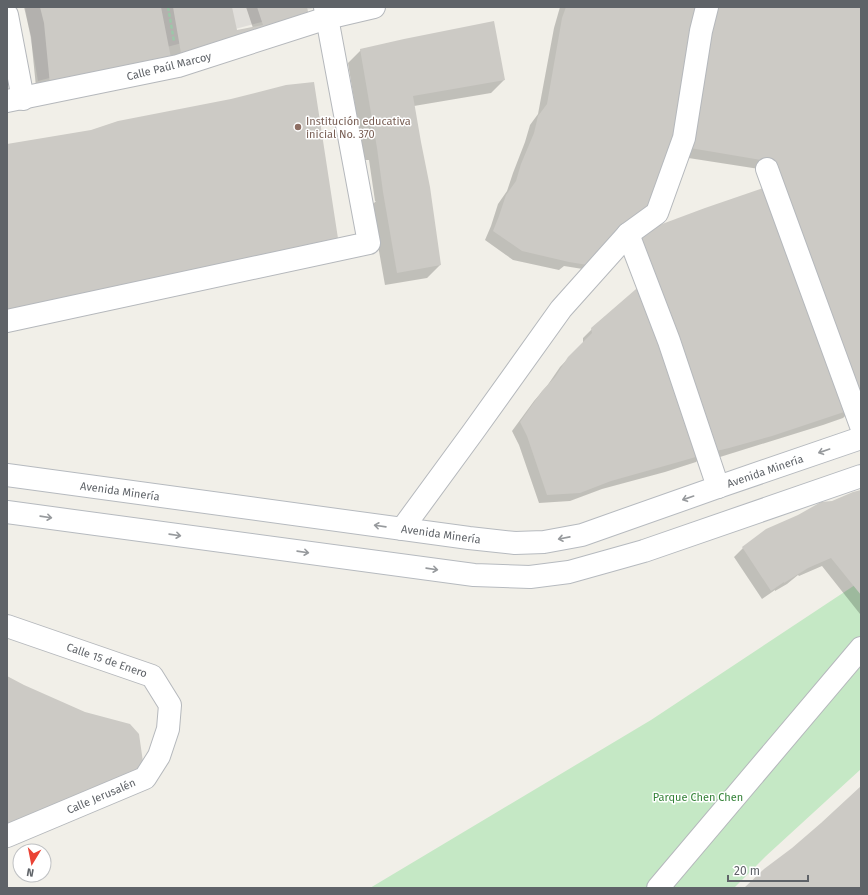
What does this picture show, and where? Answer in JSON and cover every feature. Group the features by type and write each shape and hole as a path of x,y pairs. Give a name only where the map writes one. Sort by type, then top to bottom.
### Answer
{"street":[{"name":"Calle Paúl Marcoy","path":"15,100 178,66 326,12 374,7"},
{"path":"402,529 561,309 628,234 656,213 684,138 701,31 707,7"},
{"path":"7,321 369,243 326,12"},
{"path":"7,15 15,100"},
{"path":"767,169 861,426"},
{"path":"628,234 669,341 718,487"},
{"name":"Avenida Minería","path":"7,476 515,544 544,542 582,535 861,438"},
{"path":"7,512 474,575 530,577 569,572 644,551 861,476"},
{"name":"Calle 15 de Enero","path":"7,626 152,676 170,704 168,729"},
{"path":"658,888 861,648"},
{"name":"Calle Jerusalén","path":"7,836 145,778 159,756 168,729"}],"path":[{"path":"168,7 178,66"}],"shaded area":[{"path":"25,7 318,7 38,81"}],"green space":[{"name":"Parque Chen Chen","path":"861,581 861,769 766,856 734,888 370,888 651,720"}],"building":[{"path":"40,7 161,7 171,58 50,85 44,23"},
{"path":"173,7 232,7 237,30 263,25 257,7 307,7 310,21 182,59"},
{"path":"566,7 697,7 675,141 653,207 594,266 522,251 493,231 506,195 516,181 521,164 534,133 538,116 547,104 562,18"},
{"path":"715,7 861,7 861,403 773,162 690,148"},
{"path":"494,21 505,80 413,96 430,187 441,265 397,273 360,49"},
{"path":"314,82 339,245 7,316 7,144 91,130 118,121 231,99 286,85"},
{"path":"769,186 853,409 772,436 708,453 630,236"},
{"path":"643,283 706,454 611,481 580,493 547,495 527,436 520,422 542,391 555,377 568,357 592,333 591,328"},
{"path":"861,490 861,595 831,558 808,568 771,591 742,547 766,529 798,515 821,502 832,501"},
{"path":"7,676 85,712 130,724 139,734 144,769 7,831"},
{"path":"861,786 861,888 744,888 764,869 792,848 821,823"}],"place":[{"name":"Institución educativa inicial No. 370","path":"298,127"}]}
